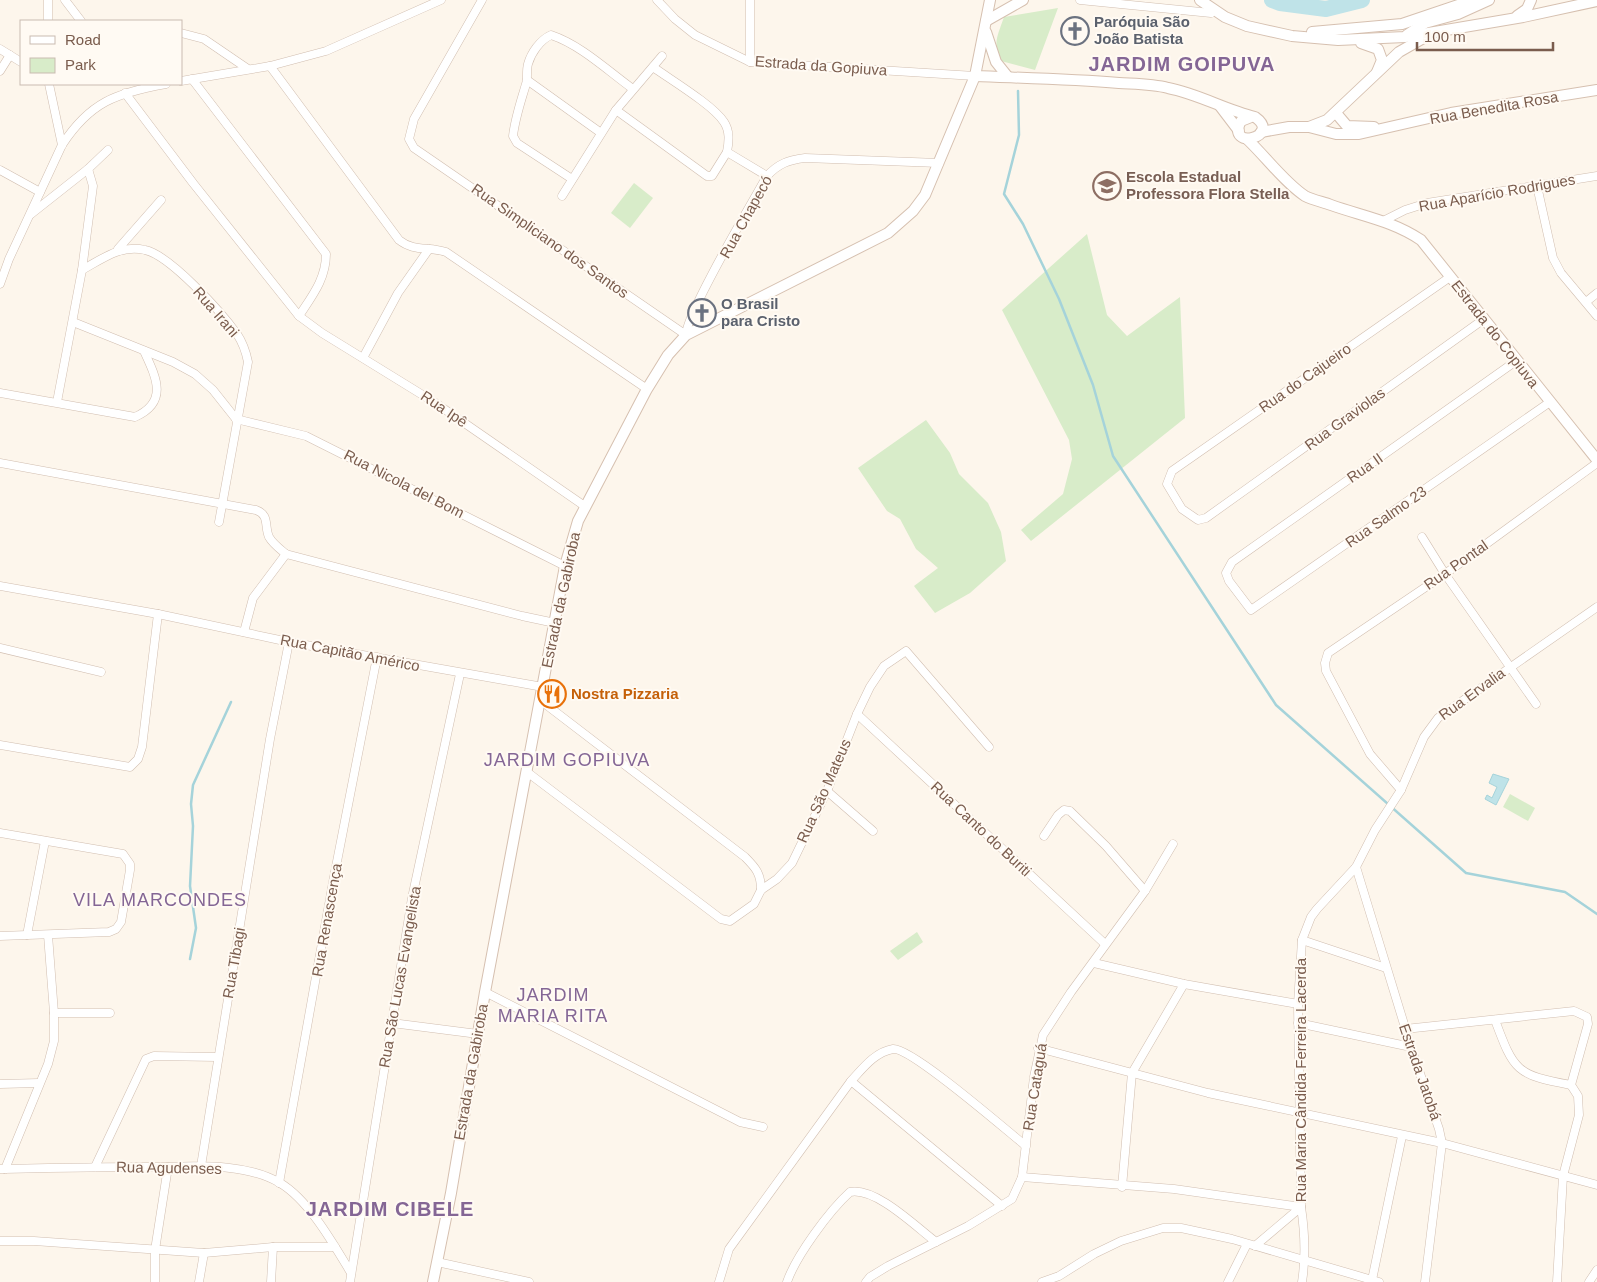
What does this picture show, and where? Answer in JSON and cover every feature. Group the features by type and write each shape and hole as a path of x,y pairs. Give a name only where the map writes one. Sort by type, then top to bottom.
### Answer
{"main road":[{"name":"Estrada da Gabiroba","path":"433,1282 485,992 542,687 556,623 564,566 578,521 647,389 668,355 686,335 888,233 913,211 925,195 975,76 990,0"},
{"path":"1008,77 996,62 985,24 1023,0"},
{"path":"1191,0 1212,13 1226,16"},
{"path":"1200,0 1226,16 1248,26 1292,36 1366,43 1378,50 1382,60 1377,73"},
{"path":"1261,29 1316,33 1402,24 1473,0"},
{"path":"1377,73 1405,37 1425,23 1458,14 1489,0"},
{"path":"1511,19 1527,9 1531,0"},
{"path":"1338,40 1405,37 1446,28 1511,19 1597,0"},
{"path":"1336,113 1377,73 1412,44 1446,28"},
{"name":"Rua Benedita Rosa","path":"975,76 1165,87 1200,96 1220,106 1254,118 1289,127"},
{"name":"Rua Benedita Rosa","path":"1260,133 1289,127 1309,127 1345,135 1391,127 1450,113 1597,90"},
{"path":"1220,106 1243,135 1290,184 1307,197 1383,221"},
{"name":"Rua Benedita Rosa","path":"1309,127 1327,120 1336,113 1348,126 1391,127"},
{"path":"1254,118 1262,127 1260,133 1254,139 1243,135 1241,121 1254,118"},
{"path":"1260,133 1269,160"},
{"name":"Estrada do Copiuva","path":"1383,221 1408,231 1421,240 1597,462"}],"street":[{"path":"48,0 48,20"},
{"path":"65,0 80,20"},
{"path":"182,81 270,66 326,51 440,0"},
{"name":"Rua Simpliciano dos Santos","path":"482,0 414,119 409,139 414,148 686,335"},
{"name":"Estrada da Gopiuva","path":"657,0 675,19 695,35 750,62 975,76"},
{"path":"750,0 750,62"},
{"path":"1080,0 1212,13"},
{"path":"1174,8 1179,0"},
{"path":"182,33 204,40 248,69"},
{"path":"572,179 517,143 513,136 518,111 528,80 528,64 533,51 544,38 551,35 587,56 633,89"},
{"path":"0,50 20,61"},
{"path":"0,71 10,55"},
{"path":"562,196 616,110 662,56"},
{"path":"270,66 399,240 408,247 446,252 647,389"},
{"path":"616,110 707,176 712,176 727,152 729,134 724,122 715,112 653,67"},
{"path":"192,79 326,254 326,265 322,281 299,316"},
{"path":"528,80 601,133"},
{"path":"49,85 62,145"},
{"path":"0,284 9,259 40,192 62,145 72,130 94,107 125,93 161,85"},
{"name":"Rua Ipê","path":"125,93 193,183 299,316 434,402 586,507"},
{"path":"30,215 88,169 108,150"},
{"path":"727,152 766,176"},
{"name":"Rua Chapecó","path":"686,335 686,328 703,294 766,176 776,166 788,160 805,158 939,164"},
{"path":"57,402 82,270 94,186 88,169"},
{"path":"0,170 40,192"},
{"name":"Rua Aparício Rodrigues","path":"1383,221 1405,210 1427,203 1597,176"},
{"path":"1537,186 1553,258 1561,273 1597,316"},
{"path":"118,250 161,200"},
{"name":"Rua Irani","path":"82,270 118,250 144,249 167,260 238,334 246,350 248,362 236,419 232,461 219,522"},
{"path":"364,356 398,293 429,249"},
{"name":"Rua do Cajueiro","path":"1206,518 1198,520 1182,509 1168,484 1172,471 1450,277"},
{"path":"1586,302 1597,293"},
{"name":"Rua Graviolas","path":"1206,518 1484,319"},
{"path":"73,322 173,362 195,374 213,390 236,419"},
{"path":"0,393 135,416 145,412 152,406 158,384 144,351"},
{"name":"Rua II","path":"1230,581 1226,573 1232,562 1516,361"},
{"name":"Rua Salmo 23","path":"1230,581 1251,610 1550,402"},
{"name":"Rua Nicola del Bom","path":"236,419 306,436 564,566"},
{"name":"Rua Pontal","path":"1401,790 1370,754 1326,671 1325,662 1328,654 1445,574 1597,462"},
{"path":"0,463 261,512 267,520 270,537 286,554 522,616 556,623"},
{"path":"1422,537 1445,574 1512,666 1536,704"},
{"path":"244,632 253,598 286,554"},
{"name":"Rua Capitão Américo","path":"0,586 158,614 289,642 460,674 542,687"},
{"name":"Rua Ervalia","path":"1356,867 1375,830 1401,790 1424,737 1438,718 1597,607"},
{"path":"0,745 130,767 138,759 142,748 158,614"},
{"name":"Rua Tibagi","path":"201,1166 217,1057 270,738 289,642"},
{"path":"0,648 101,672"},
{"name":"Rua São Mateus","path":"527,772 720,919 730,920 754,904 761,890 777,879 792,863 828,791 856,714 876,675 884,666 906,651 989,747"},
{"name":"Rua Renascença","path":"279,1183 333,882 377,658"},
{"name":"Rua São Lucas Evangelista","path":"350,1282 412,898 460,674"},
{"path":"540,700 756,868 761,877 761,890"},
{"name":"Rua Canto do Buriti","path":"856,714 1105,944"},
{"path":"828,791 873,831"},
{"path":"1044,836 1058,815 1064,810 1070,811 1106,846 1145,890"},
{"path":"0,833 123,854 128,858 130,870 121,922 116,929 110,932 0,936"},
{"path":"27,935 45,841"},
{"name":"Rua Cataguá","path":"866,1282 870,1276 936,1242 1012,1199 1022,1177 1038,1048 1050,1021 1094,963 1105,944 1145,890 1173,844"},
{"name":"Rua Maria Cândida Ferreira Lacerda","path":"1302,1282 1305,1260 1305,1232 1301,1207 1298,1004 1302,940 1311,917 1331,892 1356,867"},
{"name":"Estrada Jatobá","path":"1356,867 1405,1029 1439,1129 1442,1144 1425,1282"},
{"path":"2,1169 48,1064 54,1041 54,1013 48,935"},
{"path":"1302,940 1386,968"},
{"path":"1094,963 1184,984 1298,1004"},
{"path":"1122,1187 1132,1073 1184,984"},
{"path":"485,992 740,1122 763,1127"},
{"path":"1405,1029 1574,1011 1587,1017 1588,1024 1571,1085"},
{"path":"54,1013 110,1013"},
{"path":"1494,1020 1513,1063 1522,1072 1571,1085 1578,1096 1579,1115 1563,1176 1557,1282"},
{"path":"392,1023 478,1034"},
{"path":"1298,1023 1411,1047"},
{"path":"1038,1048 1208,1093 1442,1144 1597,1186"},
{"path":"720,1282 729,1250 851,1081 870,1060 892,1049 900,1049 938,1075 1026,1146"},
{"path":"95,1167 146,1059 154,1056 217,1057"},
{"path":"851,1081 1002,1206"},
{"path":"0,1084 40,1083"},
{"path":"1042,1282 1066,1272 1107,1247 1164,1228 1193,1229 1376,1281 1402,1136"},
{"name":"Rua Agudenses","path":"2,1169 201,1166 244,1171 279,1183 312,1215 351,1273"},
{"path":"155,1282 155,1250 168,1167"},
{"path":"1022,1177 1122,1187 1174,1189 1301,1207"},
{"path":"787,1282 792,1268 804,1250 850,1192 866,1192 888,1205 936,1242"},
{"path":"1228,1282 1251,1245 1301,1207"},
{"path":"0,1241 34,1241 204,1253 273,1247 335,1247"},
{"path":"271,1282 273,1247"},
{"path":"199,1282 204,1253"},
{"path":"437,1262 530,1282"},
{"path":"1589,1282 1597,1270"}],"green space":[{"path":"1058,8 1035,70 1001,61 996,44 1004,17"},
{"path":"634,183 653,198 630,228 611,213"},
{"path":"1087,234 1107,315 1127,336 1180,297 1185,418 1031,541 1021,530 1063,494 1072,459 1069,440 1002,310"},
{"path":"926,420 950,453 959,474 988,503 1001,532 1006,561 970,593 935,613 914,586 938,568 916,549 900,519 887,511 858,468"},
{"path":"1510,794 1535,808 1528,821 1503,807"},
{"path":"917,932 923,942 898,960 890,951"}],"water":[{"path":"1493,774 1509,779 1496,805 1485,799 1487,795 1492,798 1497,787 1489,783"}],"waterway":[{"path":"1272,0 1280,3 1326,9 1362,0"},
{"path":"1018,91 1019,135 1004,194 1023,224 1059,299 1093,385 1113,456 1276,705 1466,873 1565,892 1597,914"},
{"path":"190,959 196,928 190,886 193,785 231,702"}],"place":[{"name":"Paróquia São João Batista","path":"1075,31"},
{"name":"Escola Estadual Professora Flora Stella","path":"1107,186"},
{"name":"O Brasil para Cristo","path":"702,313"},
{"name":"Nostra Pizzaria","path":"552,694"}],"district":[{"name":"JARDIM GOIPUVA","path":"1182,64"},
{"name":"JARDIM GOPIUVA","path":"567,760"},
{"name":"VILA MARCONDES","path":"160,900"},
{"name":"JARDIM MARIA RITA","path":"553,1005"},
{"name":"JARDIM CIBELE","path":"390,1209"}]}
